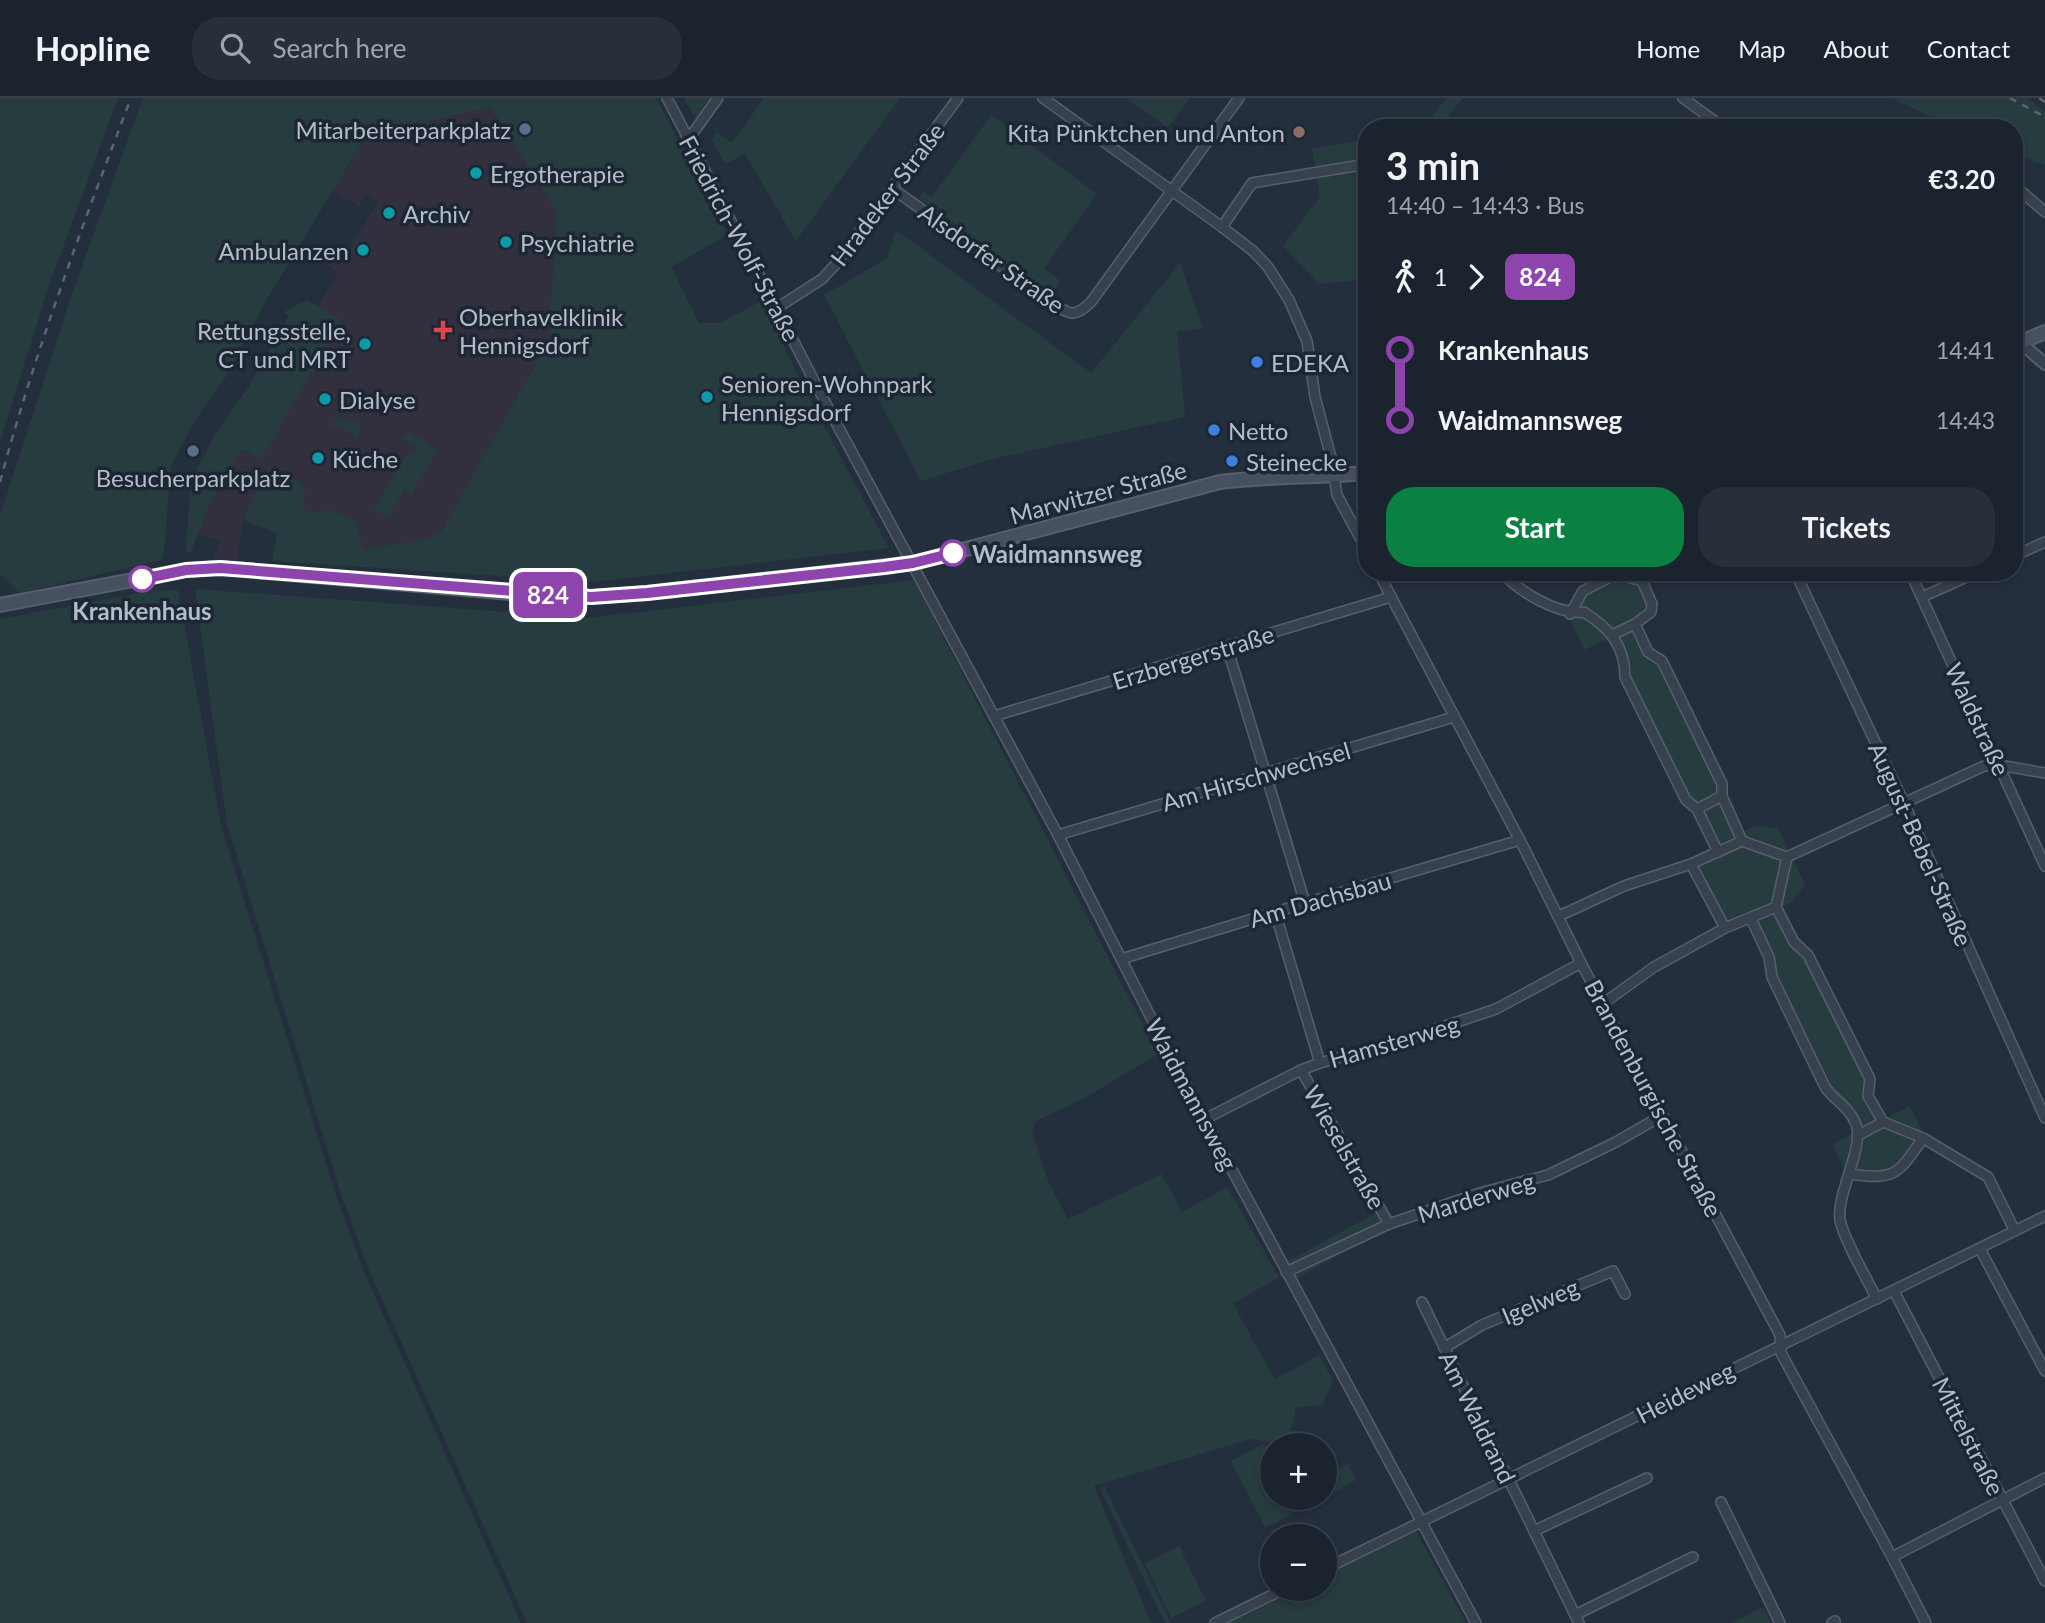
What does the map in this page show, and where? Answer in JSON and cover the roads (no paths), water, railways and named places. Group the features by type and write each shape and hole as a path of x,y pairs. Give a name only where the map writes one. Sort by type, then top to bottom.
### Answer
{"main road":[{"path":"2023,339 2045,332"},
{"name":"Marwitzer Straße","path":"0,605 186,570 220,568 591,597 647,593 913,563 1220,482 1358,474"}],"street":[{"name":"Friedrich-Wolf-Straße","path":"667,98 913,563"},
{"path":"688,140 718,98"},
{"name":"Hradeker Straße","path":"777,308 822,279 851,246 958,98"},
{"path":"1043,98 1222,227 1253,251 1268,267 1301,325 1307,341 1315,397 1331,457 1337,495 1358,534"},
{"name":"Alsdorfer Straße","path":"893,189 1051,302 1074,314 1091,302 1239,98"},
{"path":"1683,98 1712,119"},
{"path":"1222,227 1252,183 1358,165"},
{"path":"2023,193 2045,212"},
{"path":"2023,347 2045,364"},
{"path":"2023,552 2045,542"},
{"name":"Waidmannsweg","path":"913,563 1286,1272 1476,1623"},
{"name":"Brandenburgische Straße","path":"1383,581 1559,916 1581,963 1780,1335 1780,1353 1926,1623"},
{"path":"1513,581 1527,592 1570,614 1584,612 1604,625 1612,635 1625,663 1625,677 1686,800 1697,809 1718,852"},
{"path":"1570,614 1583,591 1602,581"},
{"path":"1612,635 1635,624 1651,612 1652,604 1646,581"},
{"name":"August-Bebel-Straße","path":"1799,581 1904,803 2045,1118"},
{"name":"Waldstraße","path":"1914,581 2045,866"},
{"path":"1922,597 1958,581"},
{"name":"Erzbergerstraße","path":"994,716 1391,597"},
{"path":"1635,624 1648,652 1662,661 1722,784 1722,796 1742,841"},
{"path":"1227,647 1305,903"},
{"name":"Am Hirschwechsel","path":"1058,835 1454,717"},
{"path":"1559,916 1624,886 1691,864 1742,841 1787,857 1984,766 1999,765 2045,773"},
{"path":"1697,809 1722,796"},
{"name":"Am Dachsbau","path":"1121,960 1520,841"},
{"path":"1787,857 1776,907 1794,942 1808,954 1870,1079 1868,1096 1883,1122 1923,1138 1988,1177 2015,1231"},
{"path":"1691,864 1725,928"},
{"path":"1604,1003 1654,967 1725,928 1776,907"},
{"path":"1275,912 1320,1063"},
{"path":"1751,919 1769,957 1772,977 1825,1087 1833,1098 1847,1107 1858,1127 1840,1219 1877,1299"},
{"name":"Hamsterweg","path":"1205,1119 1301,1070 1466,1021 1496,1009 1581,963"},
{"name":"Wieselstraße","path":"1301,1070 1389,1224"},
{"name":"Marderweg","path":"1286,1272 1389,1224 1480,1193 1548,1175 1616,1142 1663,1115"},
{"path":"1857,1136 1883,1122"},
{"path":"1849,1174 1881,1178 1903,1167 1923,1138"},
{"name":"Heideweg","path":"1337,1563 2045,1216"},
{"path":"1980,1249 2045,1371"},
{"name":"Igelweg","path":"1444,1348 1482,1325 1611,1266 1625,1294"},
{"name":"Mittelstraße","path":"1894,1291 2045,1581"},
{"name":"Am Waldrand","path":"1422,1302 1577,1619 1693,1557"},
{"path":"1534,1531 1647,1478"},
{"path":"1892,1556 2045,1478"},
{"path":"1721,1502 1780,1623"},
{"path":"1215,1623 1260,1601"}],"railway":[{"path":"0,482 44,336 131,98"},
{"path":"2010,98 2045,117"},
{"path":"2039,98 2045,102"}],"place":[{"name":"Mitarbeiterparkplatz","path":"525,129"},
{"name":"Kita Pünktchen und Anton","path":"1299,132"},
{"name":"Ergotherapie","path":"476,173"},
{"name":"Archiv","path":"389,213"},
{"name":"Psychiatrie","path":"506,242"},
{"name":"Ambulanzen","path":"363,250"},
{"name":"Oberhavelklinik Hennigsdorf","path":"443,330"},
{"name":"Rettungsstelle, CT und MRT","path":"365,344"},
{"name":"EDEKA","path":"1257,362"},
{"name":"Senioren-Wohnpark Hennigsdorf","path":"707,397"},
{"name":"Dialyse","path":"325,399"},
{"name":"Netto","path":"1214,430"},
{"name":"Besucherparkplatz","path":"193,451"},
{"name":"Küche","path":"318,458"},
{"name":"Steinecke","path":"1232,461"},
{"name":"Waidmannsweg","path":"953,553"},
{"name":"Krankenhaus","path":"142,579"}]}
